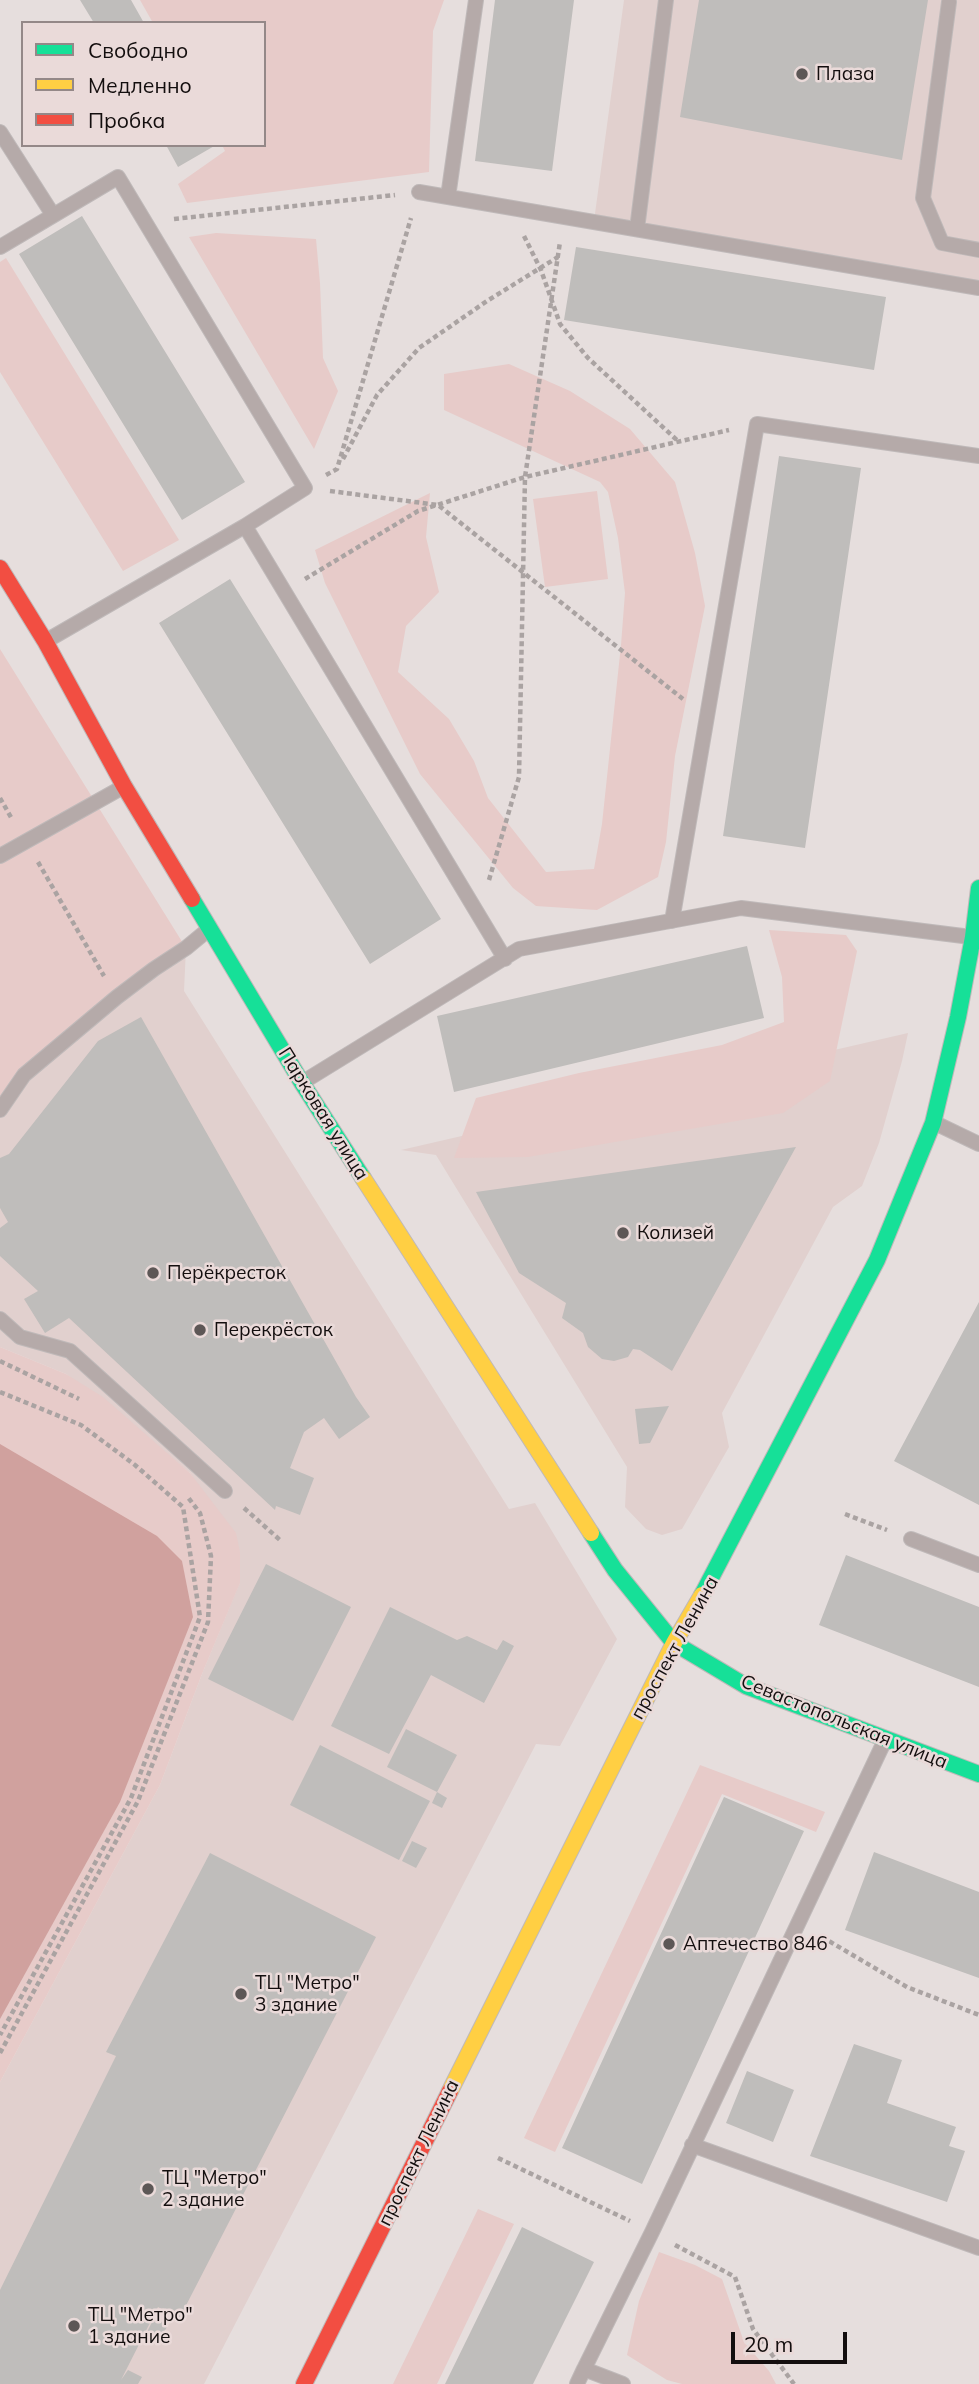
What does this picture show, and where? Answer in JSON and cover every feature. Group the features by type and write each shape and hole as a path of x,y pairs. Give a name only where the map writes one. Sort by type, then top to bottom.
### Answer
{"main road":[{"name":"Парковая улица","path":"0,568 45,641 124,786 302,1083 615,1570 674,1643"},
{"name":"проспект Ленина","path":"304,2384 674,1643 719,1568 877,1260 933,1123 958,1017 979,888"},
{"name":"Севастопольская улица","path":"674,1643 746,1686 979,1774"}],"lane":[{"path":"448,197 476,0"},
{"path":"637,229 666,0"},
{"path":"949,2 923,198 942,243 979,250"},
{"path":"0,132 53,215"},
{"path":"0,247 118,177 304,488 245,526 45,641"},
{"path":"419,192 979,288"},
{"path":"672,921 757,424 979,456"},
{"path":"245,526 505,959"},
{"path":"0,856 124,786"},
{"path":"302,1083 519,949 741,908 973,937"},
{"path":"0,1110 24,1075 117,998 210,929"},
{"path":"933,1123 979,1144"},
{"path":"0,1318 20,1337 70,1351 225,1491"},
{"path":"911,1539 979,1566"},
{"path":"577,2384 885,1740"},
{"path":"692,2145 979,2248"},
{"path":"584,2369 623,2384"}],"path":[{"path":"145,223 419,192 337,469"},
{"path":"510,207 541,270 560,324 588,358 679,442"},
{"path":"479,915 519,777 525,477 564,217"},
{"path":"304,488 337,469 377,395 419,348 558,257"},
{"path":"284,592 418,511 525,477 757,424"},
{"path":"304,488 438,505 706,718"},
{"path":"0,798 117,998"},
{"path":"0,1361 76,1396 86,1405"},
{"path":"0,1392 81,1425 135,1465 183,1507 200,1617 131,1798 0,2035"},
{"path":"0,2053 138,1801 208,1622 211,1556 200,1513 183,1490"},
{"path":"225,1491 280,1540"},
{"path":"845,1514 911,1539"},
{"path":"797,1922 907,1987 979,2015"},
{"path":"498,2158 652,2232 735,2277 752,2329 794,2384"}],"shaded area":[{"path":"140,0 444,0 433,31 429,172 187,203 178,184 225,151 223,147 266,147 266,21 152,21"},
{"path":"624,0 979,0 979,288 594,221"},
{"path":"216,233 316,239 323,358 338,391 314,449 189,237"},
{"path":"6,258 179,540 123,571 0,372 0,262"},
{"path":"509,364 570,391 630,429 675,482 695,553 705,606 675,756 666,842 658,877 597,910 536,906 513,888 420,774 325,583 315,550 430,493 426,537 439,592 406,626 398,672 449,719 474,761 488,798 546,872 594,869 602,824 625,593 618,538 608,492 600,482 444,410 444,374"},
{"path":"597,491 608,579 545,587 533,499"},
{"path":"0,649 186,948 24,1075 0,1110"},
{"path":"769,930 846,935 857,951 830,1081 783,1113 528,1157 454,1158 476,1098 579,1073 722,1045 784,1022 782,977"},
{"path":"186,948 184,991 509,1509 535,1503 617,1639 560,1746 536,1744 204,2384 0,2384 0,2082 160,1785 240,1582 240,1552 190,1473 66,1374 0,1347 0,1110 24,1075"},
{"path":"908,1033 879,1143 862,1186 833,1207 722,1413 729,1447 682,1529 662,1535 646,1529 625,1507 627,1467 436,1155 401,1150"},
{"path":"0,1347 66,1374 103,1397 190,1473 236,1533 240,1552 240,1583 160,1785 0,2082"},
{"path":"0,1444 157,1536 182,1561 193,1617 120,1802 0,2019"},
{"path":"700,1765 825,1812 816,1832 722,1794 555,2152 524,2138"},
{"path":"478,2209 514,2224 437,2384 393,2384"},
{"path":"659,2252 695,2265 722,2279 744,2342 769,2371 776,2384 682,2384 667,2380 627,2355 639,2301"}],"building":[{"path":"80,0 131,0 143,21 93,21"},
{"path":"495,0 574,0 552,171 475,161"},
{"name":"Плаза","path":"699,0 928,0 902,160 680,117"},
{"path":"167,147 213,147 178,167"},
{"path":"82,216 245,482 182,520 19,254"},
{"path":"576,247 886,297 874,370 564,320"},
{"path":"779,456 861,468 805,848 723,836"},
{"path":"230,579 441,919 370,964 159,623"},
{"path":"747,946 764,1018 454,1092 437,1016"},
{"name":"Перёкресток","path":"141,1017 356,1397 370,1417 339,1439 324,1418 304,1432 290,1468 314,1478 300,1515 276,1506 275,1510 69,1318 45,1333 24,1299 38,1291 0,1256 0,1228 8,1222 0,1208 0,1158 9,1154 98,1041"},
{"name":"Колизей","path":"796,1147 672,1371 640,1350 633,1349 628,1357 614,1361 602,1359 588,1347 583,1333 562,1318 566,1303 519,1273 476,1192"},
{"path":"979,1302 979,1505 894,1461"},
{"path":"669,1406 650,1443 639,1444 635,1409"},
{"path":"846,1555 979,1607 979,1687 819,1625"},
{"path":"266,1564 351,1607 293,1721 208,1679"},
{"path":"390,1607 457,1640 467,1636 497,1650 503,1640 514,1646 484,1703 431,1675 389,1754 331,1726"},
{"path":"406,1729 457,1755 437,1792 387,1767"},
{"path":"320,1745 430,1801 399,1860 290,1805"},
{"path":"437,1792 447,1798 442,1808 432,1803"},
{"path":"724,1797 804,1831 642,2184 562,2148"},
{"path":"412,1841 427,1848 416,1868 402,1861"},
{"path":"874,1852 979,1892 979,1978 845,1930"},
{"path":"210,1853 376,1937 179,2319 158,2307 121,2380 128,2370 142,2377 138,2384 0,2384 0,2290 116,2056 106,2052"},
{"path":"854,2044 902,2060 887,2103 956,2127 949,2146 965,2151 947,2202 810,2156"},
{"path":"747,2071 794,2090 773,2142 726,2123"},
{"path":"522,2227 594,2262 533,2384 445,2384"},
{"path":"154,2318 168,2325 158,2343 145,2336"}],"traffic: fast":[{"path":"702,1595 877,1260 933,1123 958,1017 979,888"},
{"path":"192,899 302,1083 363,1178"},
{"path":"591,1533 615,1570 674,1643 746,1686 979,1774"}],"traffic: slow":[{"path":"363,1178 591,1533"},
{"path":"450,2091 674,1643 702,1595"}],"traffic: jam":[{"path":"0,568 45,641 124,786 192,899"},
{"path":"304,2384 450,2091"}],"place":[{"name":"Плаза","path":"802,74"},
{"name":"Колизей","path":"623,1233"},
{"name":"Перёкресток","path":"153,1273"},
{"name":"Перекрёсток","path":"200,1330"},
{"name":"Аптечество 846","path":"669,1944"},
{"name":"ТЦ \"Метро\" 3 здание","path":"241,1994"},
{"name":"ТЦ \"Метро\" 2 здание","path":"148,2189"},
{"name":"ТЦ \"Метро\" 1 здание","path":"74,2326"}]}
